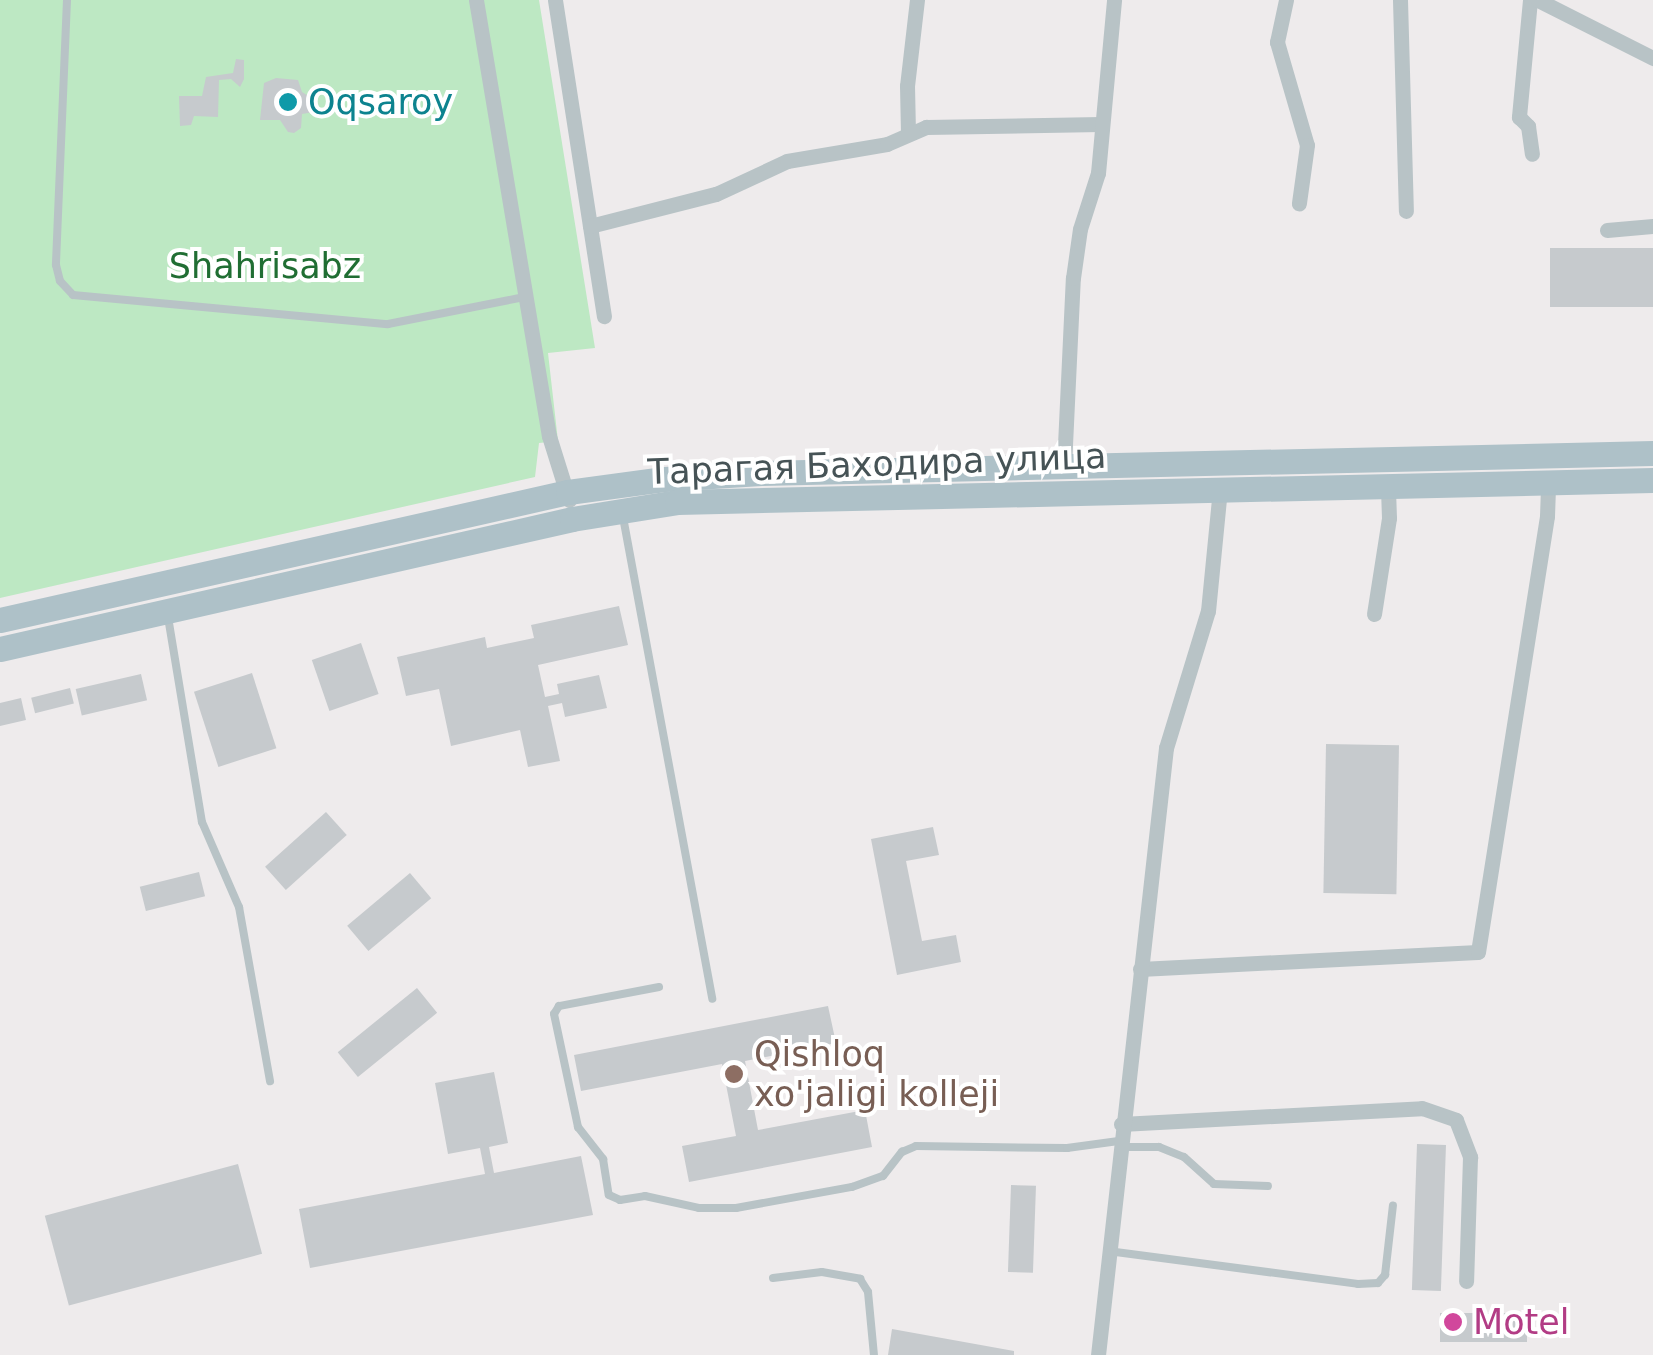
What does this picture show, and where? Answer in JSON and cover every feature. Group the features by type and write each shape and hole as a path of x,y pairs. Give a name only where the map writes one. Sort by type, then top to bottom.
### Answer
{"main road":[{"name":"Тарагая Баходира улица","path":"0,620 568,492 761,473 1653,453"},
{"name":"Тарагая Баходира улица","path":"0,649 622,510 757,497 1653,480"}],"street":[{"path":"476,0 549,436 568,492 572,519"},
{"path":"555,0 604,316"},
{"path":"908,132 906,86 916,0"},
{"path":"1064,466 1073,278 1080,229 1098,173 1114,0"},
{"path":"1286,0 1276,42 1307,145 1300,203"},
{"path":"1400,0 1406,211"},
{"path":"1530,0 1520,117 1528,126 1532,154"},
{"path":"1538,0 1653,58"},
{"path":"590,226 716,194 788,161 887,144 908,132 926,128 1101,124"},
{"path":"1608,230 1653,226"},
{"path":"1140,969 1478,952 1547,516 1548,482"},
{"path":"1374,614 1389,518 1388,485"},
{"path":"1098,1355 1166,748 1208,611 1220,488"},
{"path":"1121,1124 1422,1108 1456,1120 1470,1158 1466,1281"}],"lane":[{"path":"67,0 56,265 60,281 73,294 388,324 524,297"},
{"path":"622,510 712,999"},
{"path":"168,612 202,822 239,907 270,1081"},
{"path":"660,987 559,1006 554,1014 578,1126 603,1159 609,1195 620,1200 646,1196 699,1208 736,1208 852,1187 883,1176 902,1152 916,1146 1066,1148 1119,1144 1159,1148 1184,1156 1214,1184 1268,1186"},
{"path":"1108,1251 1358,1284 1378,1283 1384,1275 1394,1205"},
{"path":"774,1278 822,1272 860,1278 868,1292 874,1355"}],"green space":[{"name":"Shahrisabz","path":"0,0 539,0 595,348 548,353 558,441 539,443 535,477 0,598"}],"building":[{"name":"Oqsaroy","path":"236,59 244,60 244,79 240,87 231,79 219,80 218,117 194,116 191,125 180,126 179,96 202,96 206,77 233,73"},
{"name":"Oqsaroy","path":"276,78 298,80 302,92 313,99 314,112 302,114 301,128 294,133 288,132 280,120 260,120 264,83"},
{"path":"1550,248 1653,248 1653,307 1550,307"},
{"path":"619,606 628,645 538,665 545,697 559,694 557,684 599,675 607,708 565,717 562,703 548,706 560,761 528,767 520,730 451,746 439,689 406,696 397,657 485,637 487,648 534,638 531,625"},
{"path":"361,643 379,694 329,711 312,660"},
{"path":"252,673 276,748 218,767 194,692"},
{"path":"141,674 147,700 82,715 76,689"},
{"path":"70,688 74,704 35,713 31,698"},
{"path":"21,698 26,720 0,726 0,703"},
{"path":"1326,744 1399,745 1396,894 1323,893"},
{"path":"326,812 347,835 286,890 265,867"},
{"path":"933,827 939,855 906,861 922,941 956,935 961,962 897,975 871,839"},
{"path":"199,872 205,896 146,911 140,887"},
{"path":"410,873 431,898 368,951 347,926"},
{"path":"417,988 437,1013 358,1077 338,1052"},
{"path":"828,1006 836,1043 745,1061 758,1130 865,1110 872,1147 689,1182 682,1146 736,1136 722,1064 581,1091 574,1055"},
{"path":"494,1072 508,1143 489,1147 494,1173 581,1156 593,1215 310,1268 299,1209 485,1174 480,1148 448,1154 435,1083"},
{"path":"1417,1144 1446,1145 1441,1291 1412,1290"},
{"path":"238,1164 262,1254 69,1306 45,1216"},
{"path":"1011,1185 1036,1186 1033,1273 1008,1272"},
{"path":"1440,1313 1527,1313 1527,1342 1440,1342"},
{"path":"892,1329 1014,1351 1014,1355 888,1355"}],"place":[{"name":"Oqsaroy","path":"288,102"},
{"name":"Qishloq xo'jaligi kolleji","path":"734,1074"},
{"name":"Motel","path":"1453,1322"}]}
